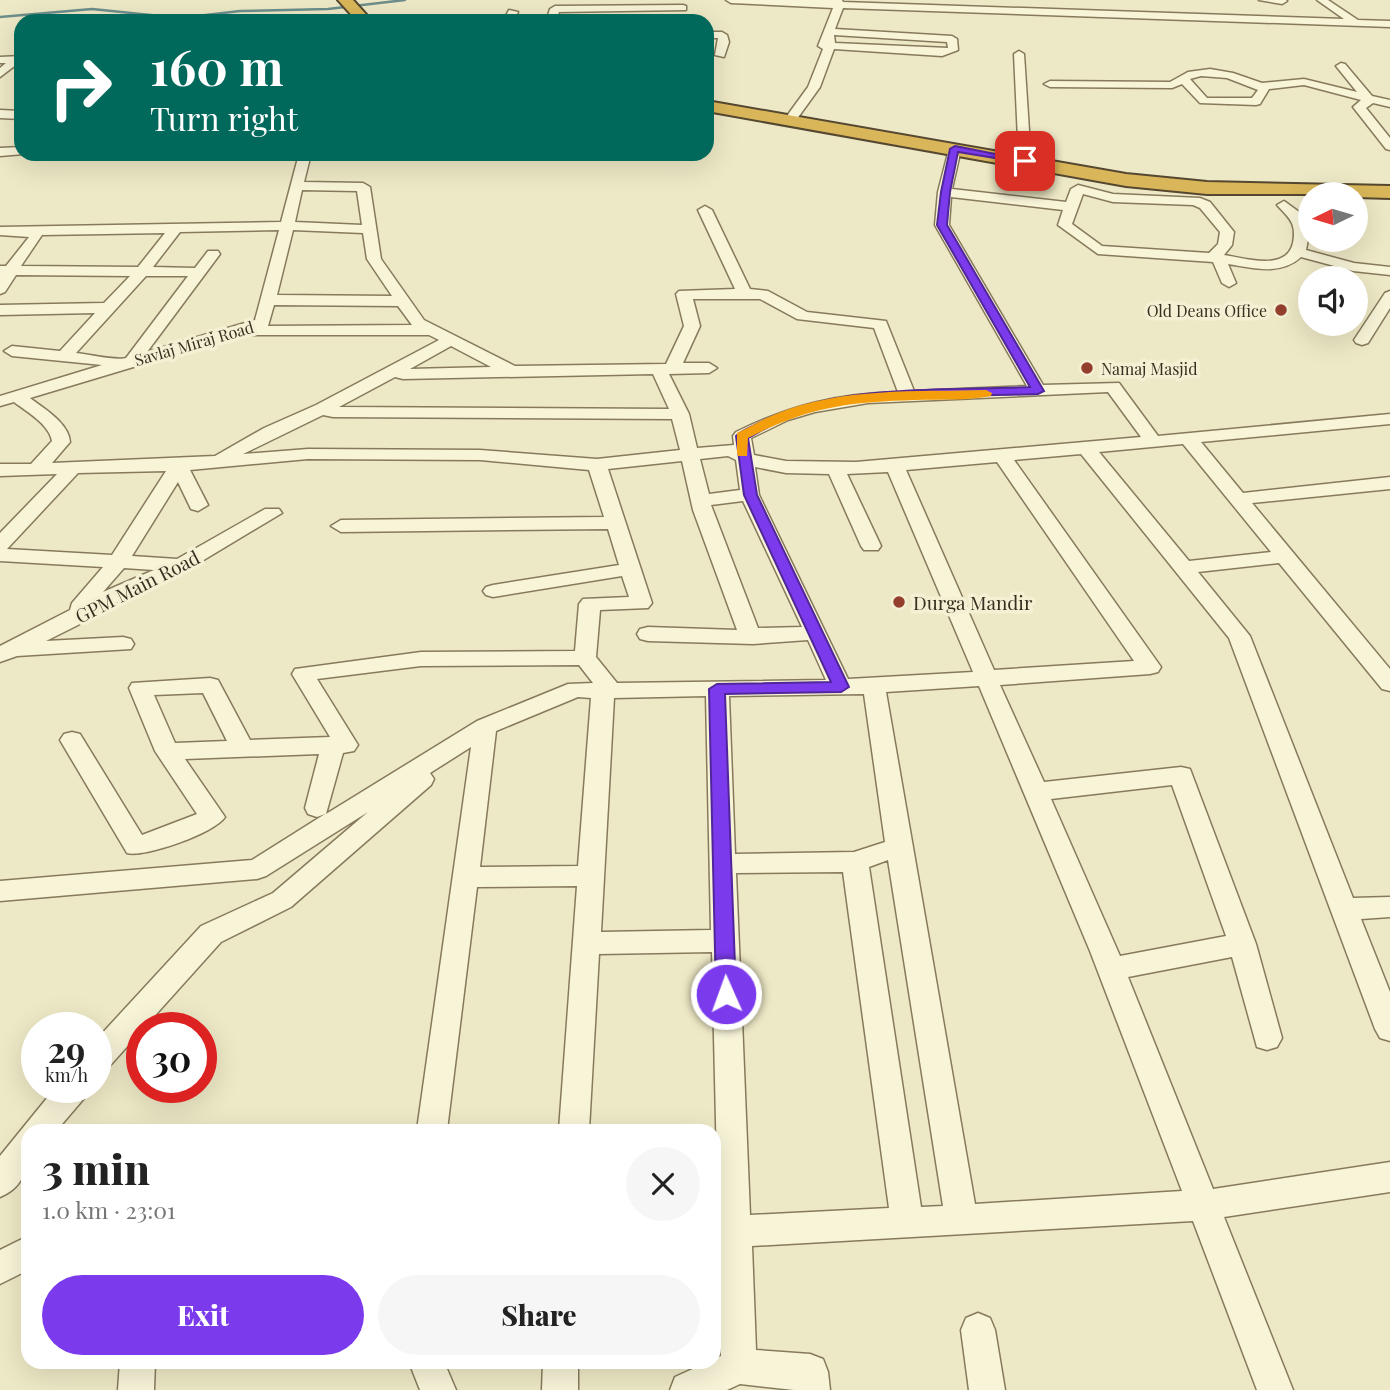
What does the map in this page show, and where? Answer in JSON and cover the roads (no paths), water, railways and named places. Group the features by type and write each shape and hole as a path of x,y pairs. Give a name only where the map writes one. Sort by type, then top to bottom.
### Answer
{"highway":[{"path":"345,0 359,14"},
{"path":"714,107 1126,180 1182,186 1390,192"}],"street":[{"path":"732,0 954,5 1024,12 1185,13 1388,25"},
{"path":"1021,0 1024,12"},
{"path":"1264,0 1281,0 1293,21"},
{"path":"1322,0 1355,23"},
{"path":"829,32 952,39 953,50 942,53 823,46 838,3"},
{"path":"553,14 555,9 684,4"},
{"path":"714,35 722,35 724,42 720,55"},
{"path":"790,120 814,87 830,46"},
{"path":"1019,54 1033,84 1025,161"},
{"path":"0,74 14,62"},
{"path":"1341,66 1370,99"},
{"path":"1033,84 1172,85 1193,74 1223,75 1260,87 1304,82 1390,104"},
{"path":"1184,79 1204,101 1256,102 1264,89 1260,87"},
{"path":"1336,90 1345,83 1356,82 1384,88"},
{"path":"1384,88 1359,107 1390,146"},
{"path":"955,149 945,192 942,225 1038,391"},
{"name":"Savlaj Miraj Road","path":"8,399 262,323 303,161"},
{"path":"297,186 363,187 374,258 418,323 512,371"},
{"path":"1182,186 1196,193 1195,201"},
{"path":"1215,258 1225,245 1227,232 1205,205 1195,201 1113,198 1078,189 1070,207 1065,225 1098,250 1215,258 1270,266 1287,261 1298,252 1353,267 1390,271"},
{"path":"945,192 1070,207"},
{"path":"1284,205 1298,217"},
{"path":"705,210 745,294"},
{"path":"0,231 287,226 370,229"},
{"path":"64,356 110,308 175,229"},
{"path":"0,289 5,270 36,237 34,232"},
{"path":"12,351 124,363 214,254"},
{"path":"1215,258 1229,283"},
{"path":"5,270 200,272"},
{"path":"665,369 692,326 684,294 763,294 803,316 880,324 908,397"},
{"path":"1362,340 1390,296"},
{"path":"268,300 403,301"},
{"path":"0,310 110,308"},
{"path":"234,331 431,330"},
{"path":"216,462 451,340"},
{"path":"392,371 403,374 709,368"},
{"path":"665,369 680,414 701,500 747,628 753,637"},
{"path":"841,687 750,495 742,436 782,416 813,407 868,398 1113,387 1152,440"},
{"path":"8,399 49,421 61,436 61,442 38,467"},
{"path":"322,409 333,412 680,414"},
{"path":"0,470 179,465 321,454 480,456 597,465 731,450 743,459 817,470 895,466 1187,436 1390,419"},
{"path":"1187,436 1390,684"},
{"path":"1085,447 1239,636 1390,1028"},
{"path":"0,891 257,869 485,727 576,689 607,691 874,686 1150,667 1001,455"},
{"path":"179,465 198,505"},
{"path":"70,620 117,562 179,465"},
{"path":"574,1124 607,691 585,657 590,604 641,603 597,465"},
{"path":"895,466 1111,969 1275,1390"},
{"path":"2,543 74,467"},
{"path":"836,469 871,546"},
{"path":"1238,499 1390,483"},
{"path":"701,500 750,495"},
{"name":"GPM Main Road","path":"4,652 70,620 88,607 180,566 272,513"},
{"path":"341,526 616,523"},
{"path":"2,543 117,562 180,566"},
{"path":"1184,568 1284,556"},
{"path":"493,591 630,569"},
{"path":"648,634 753,637 816,633"},
{"path":"4,652 123,644"},
{"path":"167,751 346,745 303,674 421,659 585,657"},
{"path":"72,740 136,846 175,834 212,817 167,751 140,688 210,685 242,748"},
{"path":"874,686 962,1220"},
{"path":"717,689 734,1231 725,1307 739,1366"},
{"path":"433,1124 485,727"},
{"path":"317,808 333,745"},
{"path":"112,1044 211,934 282,900 420,782 427,763"},
{"path":"1035,792 1181,775 1242,944 1267,1038"},
{"path":"722,863 855,862 900,847"},
{"path":"855,862 888,1105 908,1222"},
{"path":"465,877 592,876"},
{"path":"1344,909 1390,907"},
{"path":"587,943 724,941"},
{"path":"1111,969 1242,944"},
{"path":"43,1124 61,1103"},
{"path":"0,1182 21,1153"},
{"path":"734,1231 1203,1205 1390,1177"},
{"path":"0,1268 21,1256"},
{"path":"978,1330 986,1390"},
{"path":"688,1390 739,1366 810,1372 812,1390"},
{"path":"136,1390 138,1369"},
{"path":"430,1369 438,1390"},
{"path":"560,1390 561,1369"}],"waterway":[{"path":"214,14 328,9 405,0"},
{"path":"34,14 92,9 141,14"},
{"path":"0,17 14,16"}],"place":[{"name":"Old Deans Office","path":"1281,310"},
{"name":"Namaj Masjid","path":"1087,368"},
{"name":"Durga Mandir","path":"899,602"}]}
